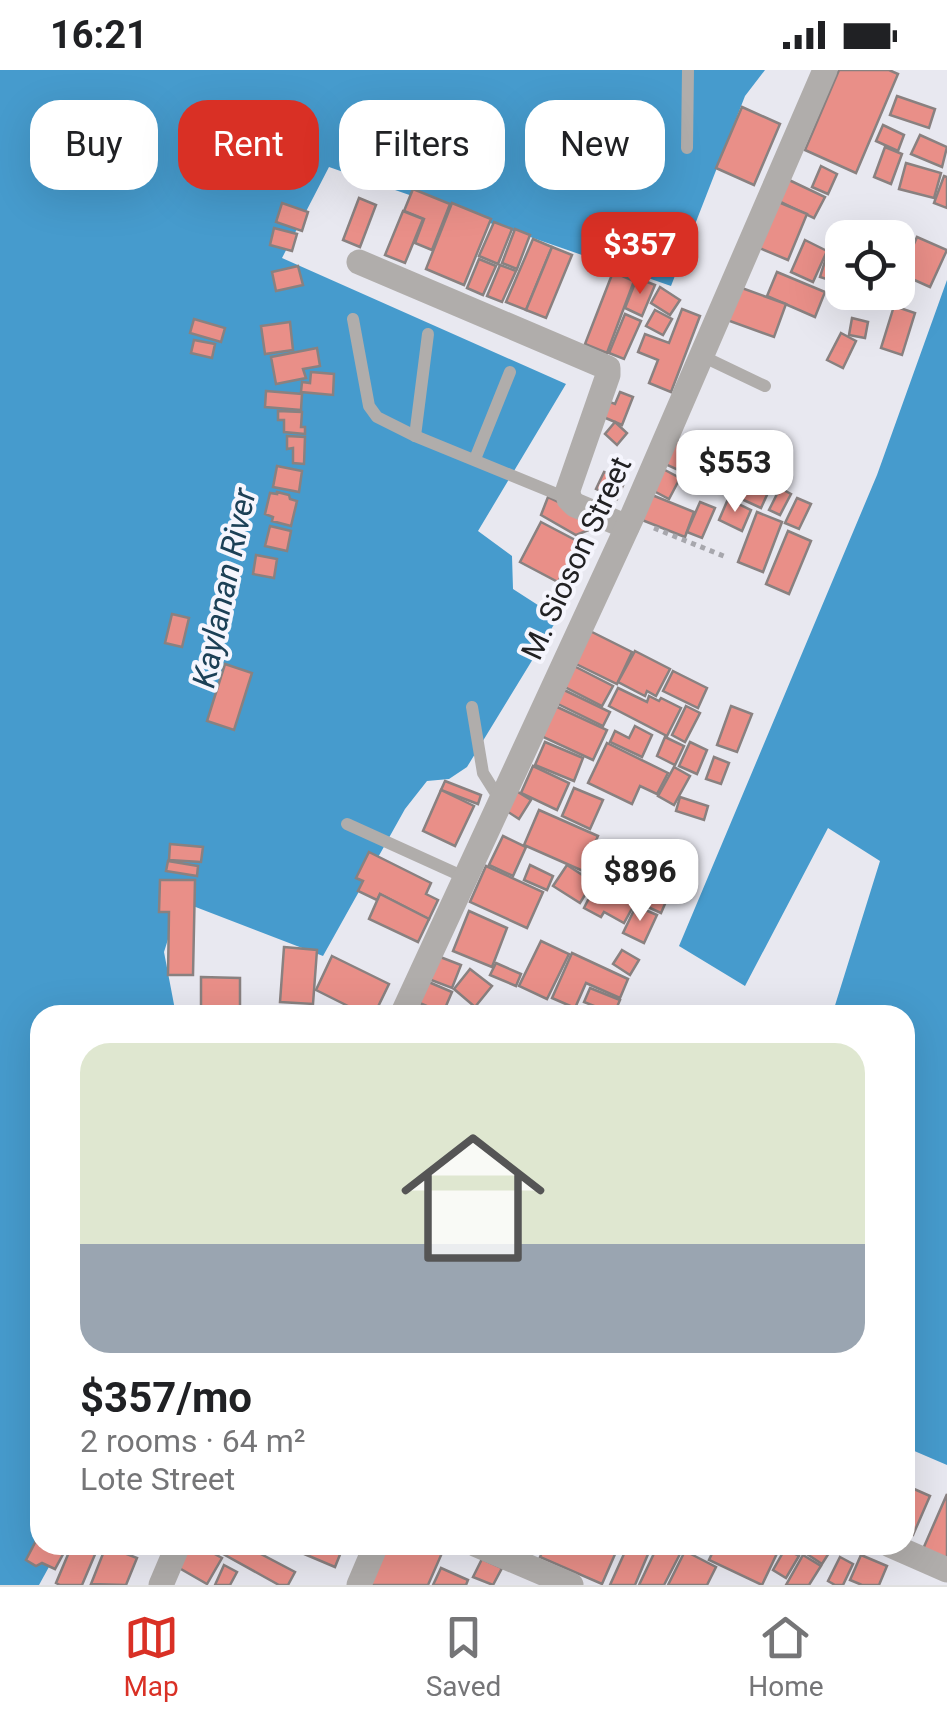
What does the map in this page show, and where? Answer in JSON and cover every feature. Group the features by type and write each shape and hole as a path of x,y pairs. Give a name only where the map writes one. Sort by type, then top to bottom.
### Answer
{"street":[{"name":"M. Sioson Street","path":"406,1005 629,523 826,70"},
{"path":"359,262 608,368 568,499 576,506 629,523"},
{"path":"161,1585 174,1555"},
{"path":"359,1585 372,1555"},
{"path":"500,1555 571,1585"},
{"path":"913,1555 947,1570"}],"lane":[{"path":"687,148 688,70"},
{"path":"352,319 369,406 377,416 415,436 568,499"},
{"path":"415,436 428,334"},
{"path":"702,356 764,386"},
{"path":"475,460 510,372"},
{"path":"472,708 483,772 500,800"},
{"path":"348,824 464,877"}],"path":[{"path":"629,523 726,557"}],"water":[{"name":"Kaylanan River","path":"0,70 765,70 745,96 671,286 395,190 505,190 505,100 339,100 339,170 329,167 319,186 319,100 178,100 178,190 317,190 282,258 566,384 478,531 512,556 513,589 558,618 467,767 449,779 427,781 405,809 323,956 180,901 164,952 174,1005 30,1005 30,1555 56,1555 39,1585 0,1585"},
{"path":"947,280 947,1465 915,1451 915,1005 835,1005 880,861 828,828 745,986 679,946 877,475"}],"building":[{"path":"839,70 889,70 898,74 856,173 805,150"},
{"path":"897,96 935,109 929,128 890,115"},
{"path":"742,107 780,124 754,185 716,168"},
{"path":"883,125 904,135 898,151 876,141"},
{"path":"920,135 947,147 942,167 911,154"},
{"path":"885,147 902,154 891,184 874,177"},
{"path":"906,163 941,173 934,198 899,189"},
{"path":"821,166 837,174 828,194 812,187"},
{"path":"944,176 947,177 947,208 934,203"},
{"path":"789,180 825,197 814,218 779,201"},
{"path":"413,190 450,204 432,250 415,243 424,219 404,211"},
{"path":"359,198 376,205 360,247 343,240"},
{"path":"776,201 807,214 788,260 757,247"},
{"path":"282,203 308,212 302,231 276,222"},
{"path":"452,203 491,219 464,285 426,269"},
{"path":"403,211 423,219 405,263 385,255"},
{"path":"494,222 512,229 498,264 479,256"},
{"path":"274,228 297,234 292,251 270,245"},
{"path":"515,229 530,235 517,269 502,263"},
{"path":"917,237 947,250 930,287 915,280"},
{"path":"533,239 552,247 526,310 506,302"},
{"path":"805,240 825,250 813,282 791,272"},
{"path":"552,247 572,255 546,318 526,310"},
{"path":"479,259 496,266 483,295 467,288"},
{"path":"500,265 516,271 502,302 487,296"},
{"path":"298,266 303,285 276,291 272,272"},
{"path":"613,272 634,281 607,353 585,344"},
{"path":"777,272 825,292 815,317 767,296"},
{"path":"637,278 655,285 642,316 625,308"},
{"path":"660,287 680,300 670,315 651,303"},
{"path":"739,287 786,304 774,337 727,320"},
{"path":"682,309 700,316 671,392 649,383 658,360 638,352 645,334 669,343"},
{"path":"655,310 672,319 663,335 646,326"},
{"path":"893,310 915,313 902,355 881,348"},
{"path":"625,314 641,321 624,359 609,353"},
{"path":"852,318 868,322 865,338 849,335"},
{"path":"194,319 225,328 221,342 190,333"},
{"path":"290,322 293,350 265,354 261,326"},
{"path":"841,333 856,341 843,368 827,360"},
{"path":"194,340 215,344 212,358 191,353"},
{"path":"317,348 320,366 303,369 306,378 276,384 271,357"},
{"path":"311,372 334,374 333,395 301,392 302,382 310,383"},
{"path":"266,391 302,394 301,410 265,407"},
{"path":"620,392 633,397 622,425 601,416 607,401 615,404"},
{"path":"278,411 302,412 301,427 305,427 305,434 284,432 284,420 278,420"},
{"path":"615,422 627,433 617,445 605,434"},
{"path":"287,436 305,437 304,464 293,463 293,448 287,449"},
{"path":"676,440 772,484 761,508 665,464"},
{"path":"277,466 302,471 299,492 273,487"},
{"path":"663,469 680,478 669,499 652,490"},
{"path":"604,472 625,481 617,499 596,489"},
{"path":"780,488 791,494 780,515 769,510"},
{"path":"270,493 297,501 291,526 272,521 273,517 265,514"},
{"path":"652,495 694,512 685,537 642,520"},
{"path":"548,497 604,524 576,535 541,515"},
{"path":"797,498 811,504 799,529 785,523"},
{"path":"728,499 751,510 742,531 719,520"},
{"path":"700,502 715,508 702,538 687,532"},
{"path":"757,512 782,522 763,572 738,562"},
{"path":"541,522 579,542 558,582 520,562"},
{"path":"270,526 291,531 287,551 265,546"},
{"path":"788,531 811,541 789,594 766,584"},
{"path":"256,555 277,559 274,578 253,574"},
{"path":"172,614 189,618 182,647 165,643"},
{"path":"586,629 632,652 617,684 570,661"},
{"path":"635,651 670,669 656,696 647,691 645,696 618,682"},
{"path":"225,664 252,673 234,730 207,721"},
{"path":"572,665 613,686 602,706 561,685"},
{"path":"673,671 707,688 698,708 663,691"},
{"path":"618,688 647,702 649,696 659,701 661,698 681,708 667,736 609,706"},
{"path":"562,689 610,712 603,726 556,703"},
{"path":"555,706 607,730 593,760 541,736"},
{"path":"686,706 700,713 685,742 672,735"},
{"path":"731,706 752,714 737,752 717,745"},
{"path":"635,726 652,735 642,757 610,742 615,731 629,738"},
{"path":"665,737 684,746 675,765 657,756"},
{"path":"545,742 583,758 574,781 535,765"},
{"path":"690,742 707,750 697,774 679,766"},
{"path":"607,743 668,773 657,794 640,786 632,804 588,783"},
{"path":"714,757 729,763 721,784 706,779"},
{"path":"533,766 569,783 557,810 521,793"},
{"path":"674,767 690,776 674,805 658,796"},
{"path":"445,781 481,795 478,804 441,790"},
{"path":"574,788 603,800 590,829 562,816"},
{"path":"513,789 531,800 519,819 502,808"},
{"path":"441,790 474,806 455,846 423,831"},
{"path":"680,797 708,806 704,820 676,811"},
{"path":"539,810 598,836 583,871 524,845"},
{"path":"503,836 526,847 513,876 489,865"},
{"path":"597,841 639,860 624,893 582,874"},
{"path":"668,842 684,850 677,866 661,859"},
{"path":"170,844 203,847 201,862 169,860"},
{"path":"369,852 431,883 426,894 438,900 429,919 380,894 377,900 358,891 363,881 356,878"},
{"path":"643,858 678,874 661,913 626,897"},
{"path":"168,861 198,866 197,876 166,871"},
{"path":"530,865 553,876 547,890 524,880"},
{"path":"567,865 593,882 580,903 553,886"},
{"path":"486,866 543,892 527,928 470,902"},
{"path":"160,880 195,880 193,975 168,975 169,912 159,912"},
{"path":"595,886 612,896 615,891 635,903 624,923 604,912 601,917 584,908"},
{"path":"380,894 429,919 418,942 369,919"},
{"path":"636,906 657,915 644,943 623,933"},
{"path":"469,911 507,928 492,967 453,951"},
{"path":"541,941 569,954 547,999 519,986"},
{"path":"284,947 317,950 313,1004 280,1002"},
{"path":"622,950 639,960 630,975 613,964"},
{"path":"572,953 628,979 620,998 586,983 576,1005 552,998"},
{"path":"435,955 461,965 452,988 426,978"},
{"path":"332,956 389,984 379,1005 346,1005 316,990"},
{"path":"496,963 521,974 516,986 490,975"},
{"path":"470,969 492,986 477,1005 454,989"},
{"path":"201,977 240,978 240,1005 201,1005"},
{"path":"424,980 452,992 446,1005 415,1001"},
{"path":"590,988 620,1000 618,1005 584,1002"},
{"path":"915,1489 930,1496 915,1530"},
{"path":"947,1494 947,1560 923,1549"},
{"path":"30,1552 63,1555 55,1569 26,1560"},
{"path":"68,1555 95,1555 82,1585 56,1583"},
{"path":"102,1555 137,1558 126,1585 91,1584"},
{"path":"180,1555 222,1558 207,1584 174,1565"},
{"path":"225,1555 263,1555 295,1572 288,1585 279,1585"},
{"path":"307,1555 340,1555 335,1567"},
{"path":"379,1555 441,1555 428,1585 366,1585"},
{"path":"541,1555 615,1555 602,1584"},
{"path":"624,1555 648,1555 635,1585 610,1585"},
{"path":"653,1555 679,1555 664,1585 639,1585"},
{"path":"683,1555 693,1555 716,1567 707,1585 668,1585"},
{"path":"711,1555 776,1555 762,1585 709,1560"},
{"path":"782,1555 799,1556 786,1578 773,1570"},
{"path":"803,1555 821,1566 809,1585 786,1585"},
{"path":"808,1555 828,1555 822,1564"},
{"path":"861,1555 887,1566 879,1585 850,1580"},
{"path":"840,1557 853,1564 843,1585 835,1585 828,1581"},
{"path":"482,1559 502,1568 493,1585 473,1577"},
{"path":"224,1565 237,1572 230,1585 215,1585"},
{"path":"441,1568 468,1580 466,1585 433,1585"}]}
